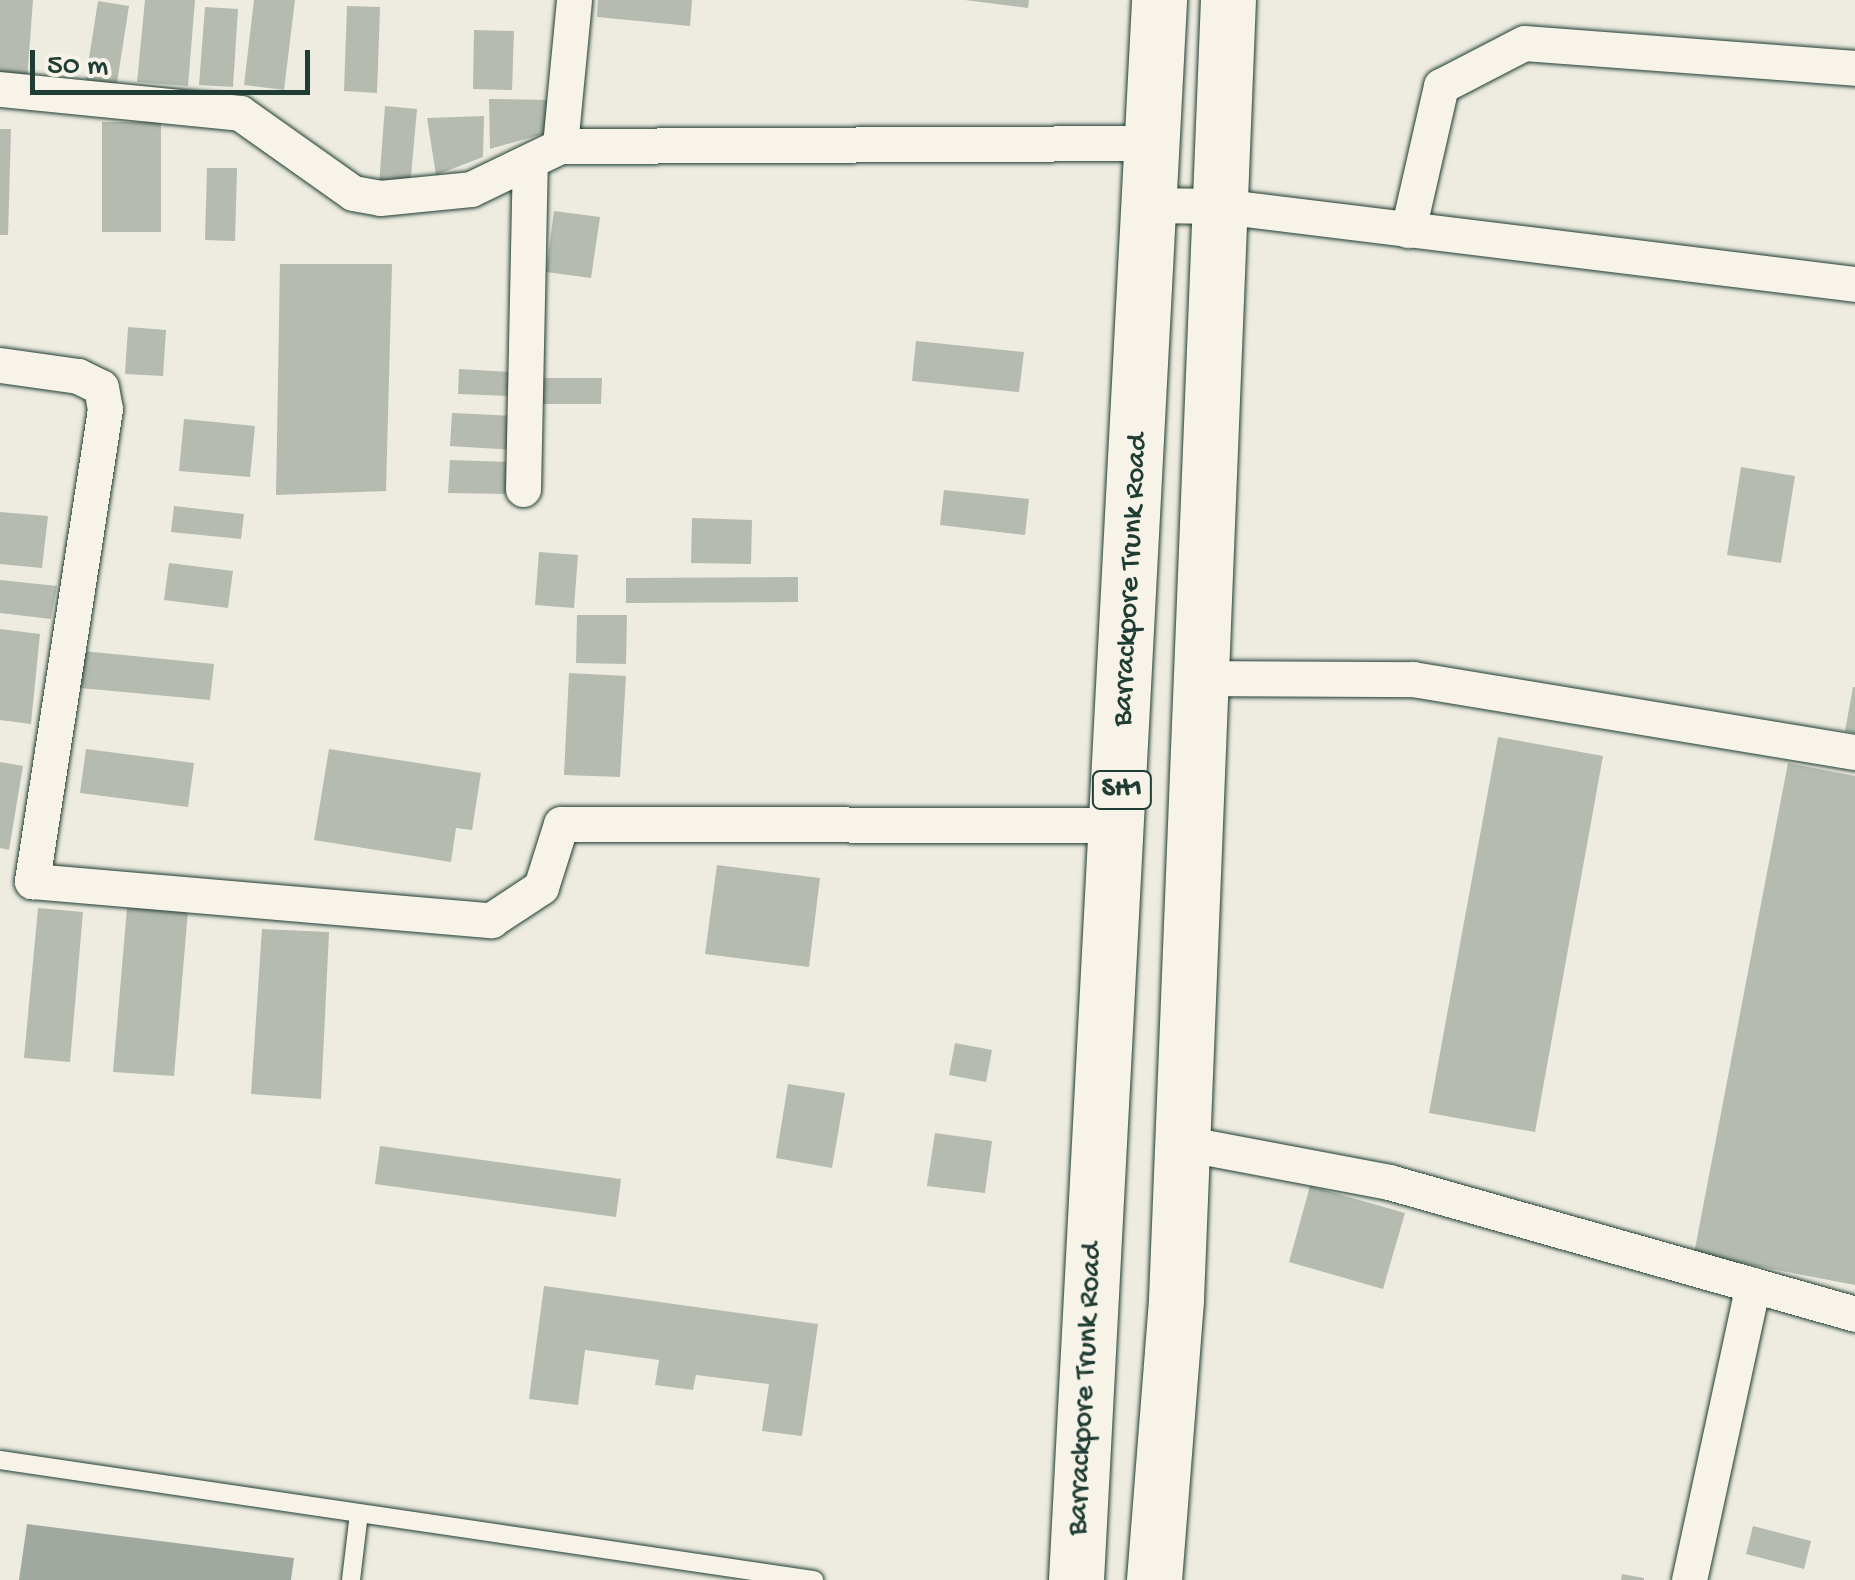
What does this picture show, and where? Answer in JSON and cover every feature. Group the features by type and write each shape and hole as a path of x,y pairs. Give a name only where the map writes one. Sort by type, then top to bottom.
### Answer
{"main road":[{"name":"Barrackpore Trunk Road","path":"1076,1580 1120,826 1160,0"},
{"name":"SH1","path":"1154,1580 1183,1143 1228,0"},
{"path":"1090,1331 1172,1340"}],"street":[{"path":"560,146 574,0"},
{"path":"1408,230 1441,86 1524,44 1855,68"},
{"path":"0,89 240,112 353,193 380,198 470,189 530,166 560,146 1152,143"},
{"path":"523,489 530,166"},
{"path":"1149,205 1220,206 1855,284"},
{"path":"0,364 78,376 101,387 105,409 32,881 491,920 541,886 561,824 1120,826"},
{"path":"1203,678 1413,679 1855,752"},
{"path":"1183,1143 1390,1182 1855,1314"},
{"path":"1689,1580 1752,1286"}],"lane":[{"path":"0,1460 814,1580"},
{"path":"351,1580 359,1513"}],"shaded area":[{"path":"27,1524 294,1558 291,1580 19,1580"}],"building":[{"path":"0,0 33,0 27,81 0,79"},
{"path":"145,0 195,0 188,86 137,82"},
{"path":"254,0 295,0 284,90 244,85"},
{"path":"598,0 692,0 690,26 597,17"},
{"path":"965,0 1029,0 1028,8"},
{"path":"98,1 129,6 116,89 85,84"},
{"path":"347,6 380,7 377,93 344,91"},
{"path":"205,7 238,9 233,87 199,85"},
{"path":"474,30 514,31 512,90 473,89"},
{"path":"489,99 552,100 550,132 490,149"},
{"path":"385,106 417,109 410,187 379,185"},
{"path":"484,116 483,157 436,175 427,118"},
{"path":"102,122 161,122 161,232 102,232"},
{"path":"0,129 11,129 8,235 0,235"},
{"path":"207,168 237,168 235,241 205,240"},
{"path":"554,211 600,217 591,278 546,272"},
{"path":"280,264 392,264 386,491 276,495"},
{"path":"128,327 166,330 163,376 125,374"},
{"path":"916,341 1024,352 1019,392 912,381"},
{"path":"459,369 510,372 509,396 458,394"},
{"path":"536,378 602,378 601,404 536,404"},
{"path":"452,413 516,416 514,450 450,446"},
{"path":"184,419 255,426 250,477 179,471"},
{"path":"450,460 513,462 512,494 448,493"},
{"path":"1741,467 1795,476 1781,563 1727,555"},
{"path":"944,490 1029,499 1025,535 940,525"},
{"path":"174,506 244,514 241,539 171,532"},
{"path":"0,512 48,516 42,568 0,564"},
{"path":"692,518 752,520 751,564 691,563"},
{"path":"539,552 578,555 574,608 535,605"},
{"path":"169,563 233,571 228,608 164,600"},
{"path":"798,577 798,602 626,603 626,578"},
{"path":"0,580 57,586 51,619 0,613"},
{"path":"577,615 627,615 626,664 576,663"},
{"path":"0,629 40,634 31,724 0,720"},
{"path":"83,651 214,664 210,700 80,688"},
{"path":"569,673 626,676 620,777 564,775"},
{"path":"1855,687 1855,733 1845,731"},
{"path":"1498,737 1603,756 1535,1132 1429,1113"},
{"path":"86,749 194,763 188,807 80,793"},
{"path":"329,749 481,773 472,830 456,828 451,862 314,840"},
{"path":"0,762 23,766 9,850 0,848"},
{"path":"1788,763 1855,776 1855,1285 1694,1254"},
{"path":"717,865 820,878 809,967 705,954"},
{"path":"38,908 83,912 70,1062 24,1058"},
{"path":"127,908 188,911 174,1076 113,1072"},
{"path":"262,929 329,932 321,1099 251,1094"},
{"path":"955,1043 992,1050 986,1082 949,1075"},
{"path":"788,1084 845,1093 832,1168 776,1158"},
{"path":"935,1133 992,1141 985,1193 927,1186"},
{"path":"380,1146 621,1179 616,1217 375,1184"},
{"path":"1310,1186 1405,1213 1383,1289 1289,1262"},
{"path":"544,1286 818,1324 802,1436 762,1431 769,1384 696,1375 693,1390 655,1385 659,1360 585,1350 578,1405 529,1399"},
{"path":"1753,1526 1811,1541 1804,1569 1746,1554"},
{"path":"1622,1574 1644,1578 1644,1580 1621,1580"}]}
